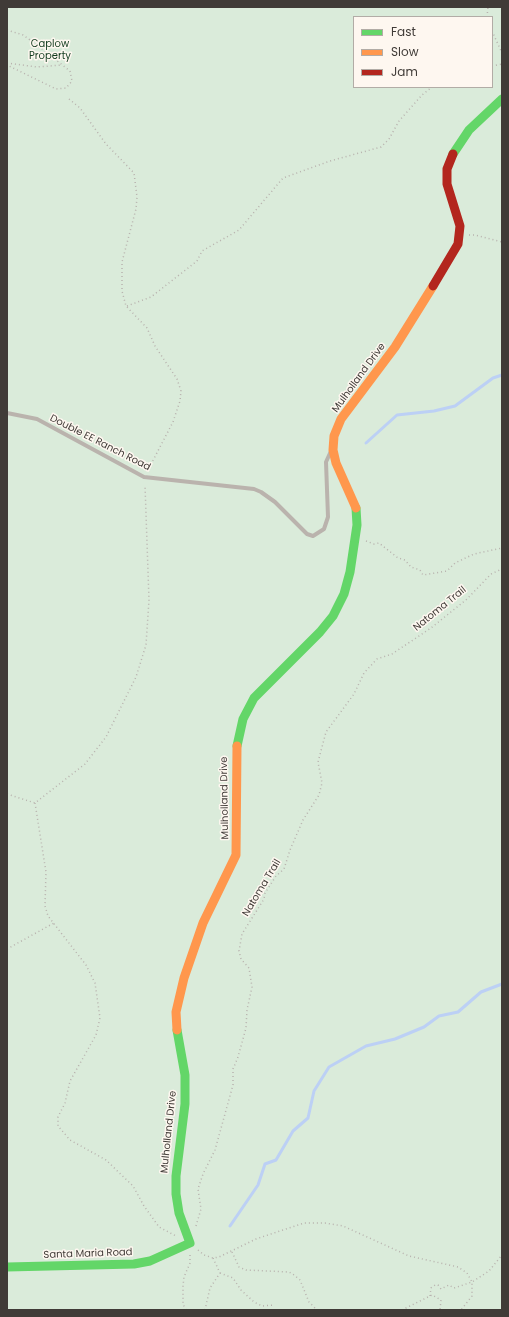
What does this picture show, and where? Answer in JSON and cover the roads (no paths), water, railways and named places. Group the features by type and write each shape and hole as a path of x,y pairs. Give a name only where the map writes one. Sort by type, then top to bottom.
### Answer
{"street":[{"name":"Mulholland Drive","path":"190,1243 179,1213 176,1194 176,1176 185,1104 185,1075 177,1036 176,1012 184,978 203,923 236,854 236,751 243,719 254,698 320,632 333,616 344,594 350,572 357,525 356,508 336,463 333,450 334,436 341,419 395,347 458,244 460,236 457,214 447,184 447,169 454,150 469,130 502,99"},
{"name":"Santa Maria Road","path":"7,1266 134,1264 150,1261 190,1243"}],"lane":[{"name":"Double EE Ranch Road","path":"7,412 37,419 144,477 254,489 275,502 307,534 313,536 324,529 327,524 326,462 329,453 333,450"}],"waterway":[{"path":"366,443 397,415 434,411 455,406 493,378 502,375"},
{"path":"230,1226 258,1185 265,1164 276,1160 293,1131 308,1118 314,1091 329,1067 366,1046 395,1039 424,1027 439,1016 458,1012 481,992 502,984"}],"park label":[{"name":"Caplow Property","path":"50,50"}]}
